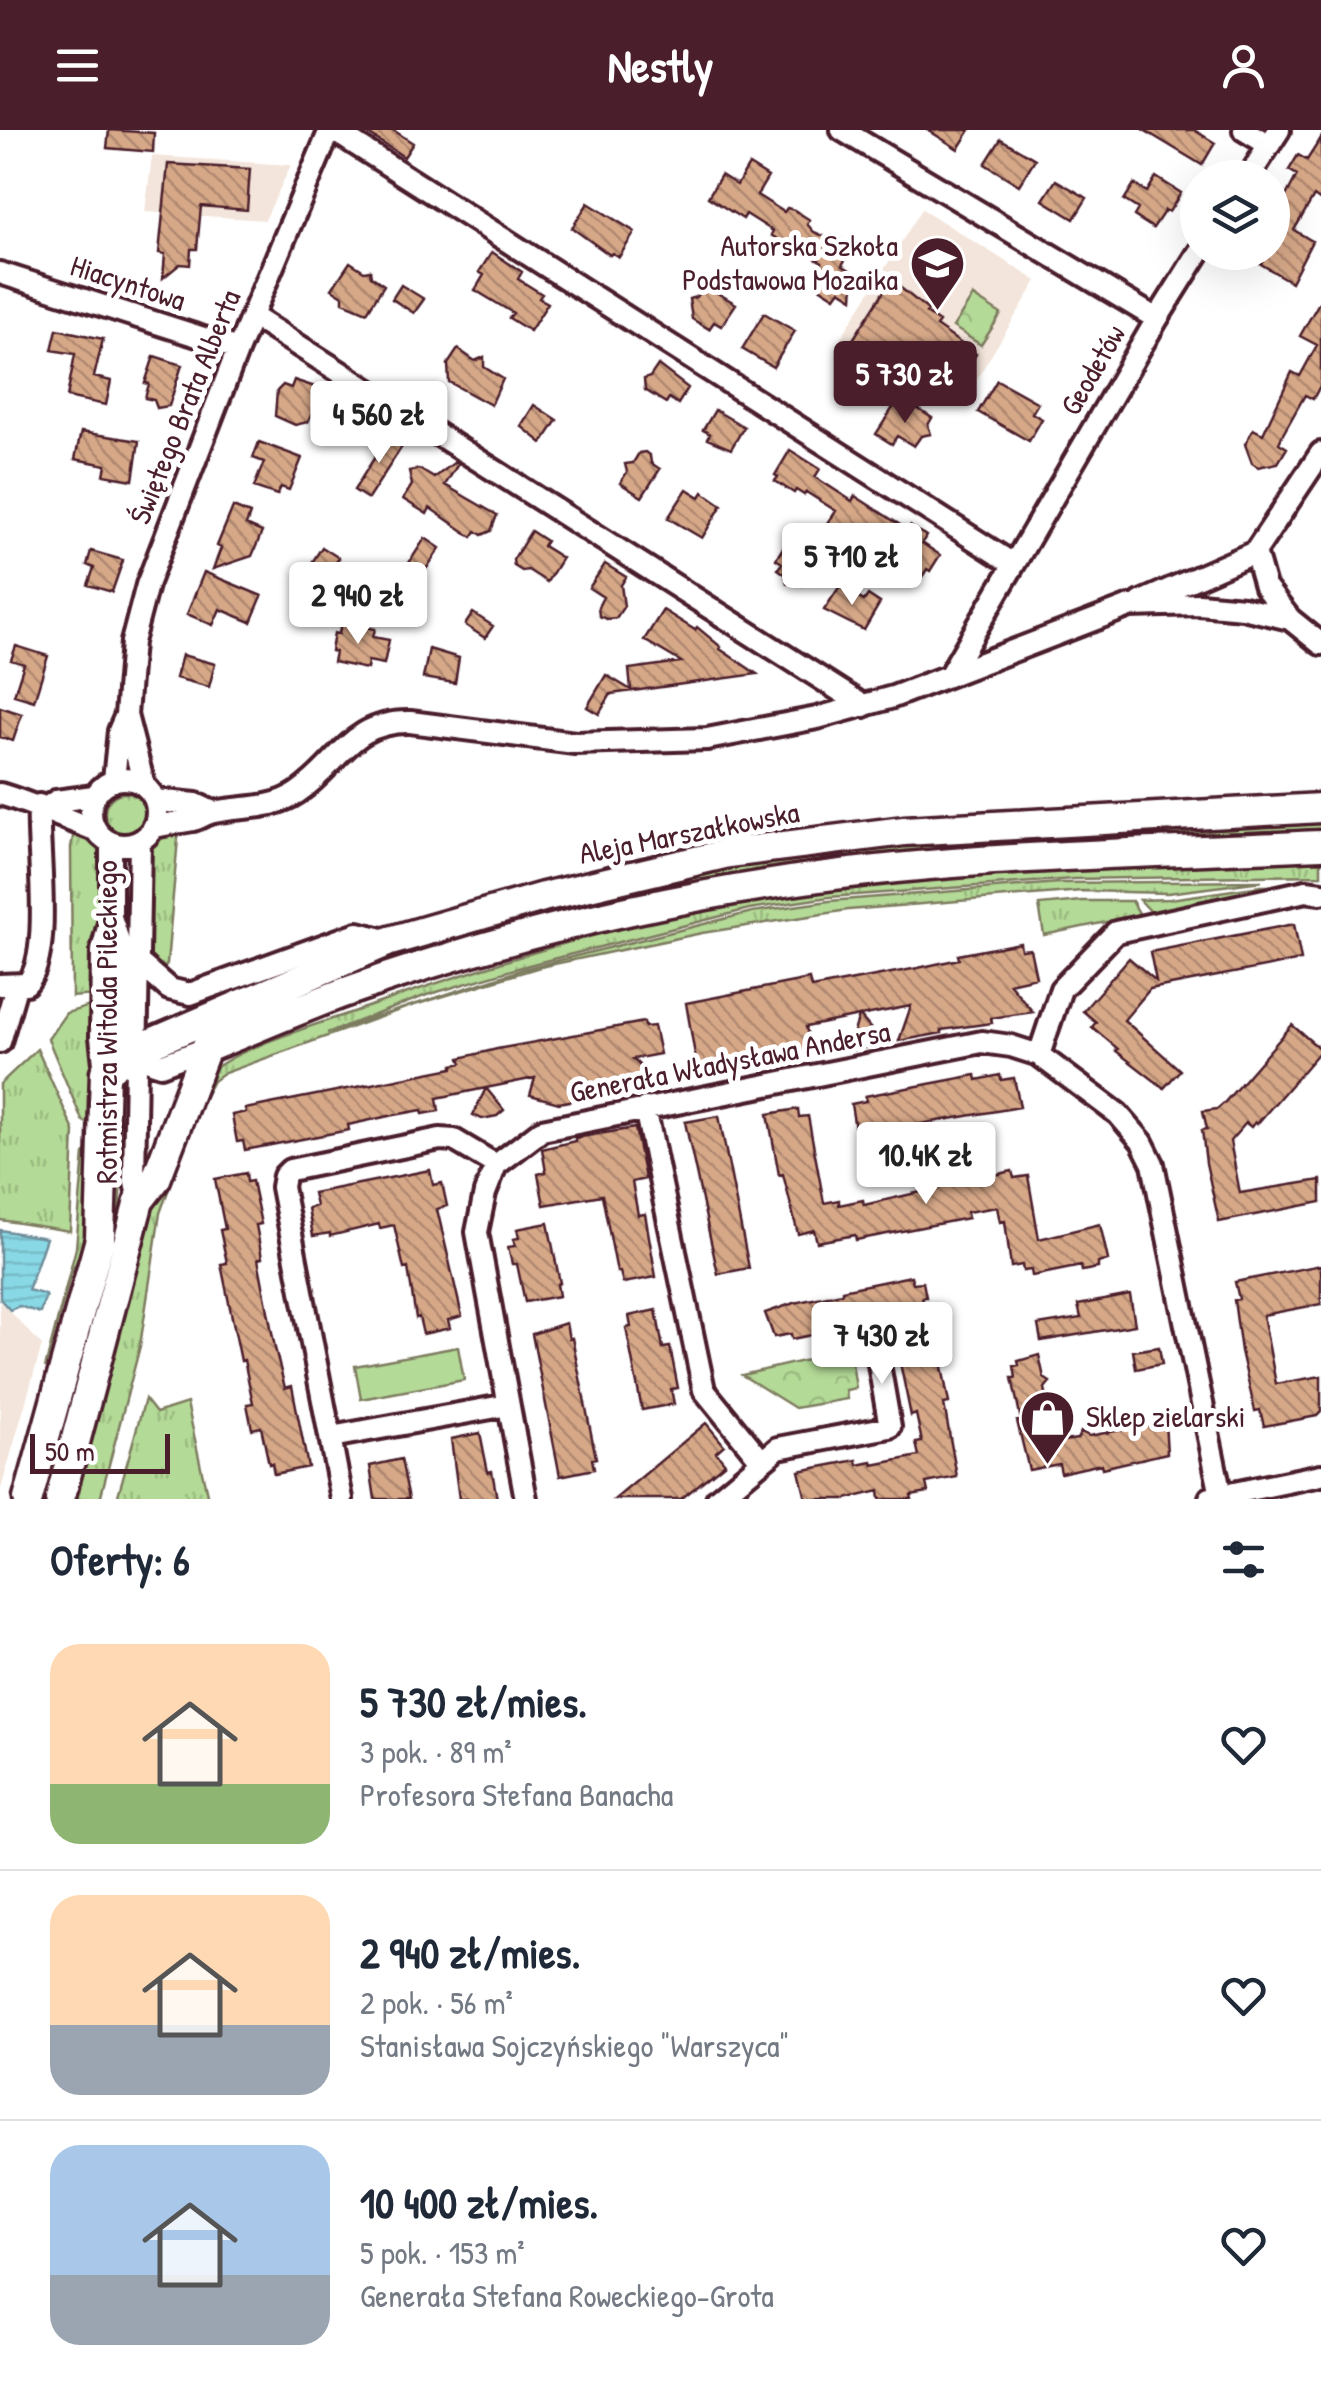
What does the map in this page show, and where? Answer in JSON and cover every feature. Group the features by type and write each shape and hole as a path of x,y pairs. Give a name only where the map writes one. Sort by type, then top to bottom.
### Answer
{"main road":[{"name":"Aleja Marszałkowska","path":"104,1072 135,1050 390,941 542,898 729,853 904,831 1321,808"},
{"path":"206,1048 340,994 476,950 666,902 774,883 908,868 1321,845"},
{"name":"Rotmistrza Witolda Pileckiego","path":"60,1499 139,1202 156,1179 206,1048"},
{"name":"Rotmistrza Witolda Pileckiego","path":"28,1499 100,1239 104,1072"}],"street":[{"name":"Świętego Brata Alberta","path":"114,780 119,731 126,715 132,642 147,585 238,349 332,130"},
{"path":"332,130 1013,564"},
{"path":"842,130 1157,319"},
{"path":"1244,130 1274,138 1260,160"},
{"name":"Geodetów","path":"950,674 1188,270"},
{"name":"Hiacyntowa","path":"0,273 238,349"},
{"path":"252,316 864,706"},
{"path":"0,794 43,806 56,816 126,846 147,834 213,812 258,807 292,797 360,733 388,723 410,722 575,743 666,743 751,731 864,706 1130,606 1255,552 1320,456"},
{"path":"1255,552 1265,588 1290,619 1321,644"},
{"path":"1130,606 1228,606 1290,619"},
{"name":"Świętego Brata Alberta","path":"126,715 150,793"},
{"path":"43,806 94,796 114,780 125,778 150,793 213,812"},
{"path":"147,834 158,813 150,793"},
{"path":"94,796 90,808 103,837"},
{"path":"0,1042 8,986 30,982 39,964 42,894 37,835 43,806"},
{"name":"Rotmistrza Witolda Pileckiego","path":"139,1202 134,1178 136,961 147,834"},
{"name":"Rotmistrza Witolda Pileckiego","path":"103,837 111,915 102,951 104,1072"},
{"path":"1039,1055 1060,989 1116,932 1306,892 1321,893"},
{"path":"111,915 121,950 120,1024 135,1050 161,1065 206,1048"},
{"path":"136,961 169,990 190,994 358,933 390,941"},
{"name":"Generała Władysława Andersa","path":"496,1165 542,1130 645,1108 982,1042 1039,1055 1118,1114 1142,1142 1152,1164 1214,1498"},
{"path":"645,1108 704,1390 761,1460"},
{"path":"342,1499 282,1187 284,1176 298,1168 440,1139 454,1140 496,1165 477,1232 526,1499"},
{"path":"717,1499 778,1448 890,1427 876,1347"},
{"path":"330,1438 508,1405"},
{"path":"1214,1498 1321,1475"}],"shaded area":[{"path":"152,156 291,165 265,220 145,212"},
{"name":"Autorska Szkoła Podstawowa Mozaika","path":"922,209 1037,281 965,398 906,363 894,380 837,344"},
{"path":"0,1301 42,1345 0,1492"}],"green space":[{"path":"973,296 1001,314 981,345 953,327"},
{"path":"125,793 139,799 145,813 139,827 125,833 111,827 105,813 111,799"},
{"path":"1321,817 1321,835 776,873 175,1051 173,1044 395,955 519,916 702,868 847,846"},
{"path":"75,827 101,849 106,874 95,954 94,995 72,997 71,847"},
{"path":"179,827 167,964 161,973 150,958 147,943 147,855 159,838"},
{"path":"1321,856 1321,875 1073,879 829,897 749,909 525,966 427,995 327,1033 524,969 752,912 829,901 1059,883 1262,881 1168,893 1082,891 848,910 702,933 540,967 408,1007 222,1074 213,1081 200,1105 192,1103 212,1071 241,1053 282,1036 529,954 704,909 821,888 945,874"},
{"path":"1288,886 1152,913 1140,900 1170,899"},
{"path":"1132,901 1140,915 1044,935 1039,905"},
{"path":"90,1006 95,1009 94,1125 90,1126 82,1120 48,1039 66,1013"},
{"path":"37,1049 74,1131 70,1231 0,1220 0,1084"},
{"path":"183,1128 190,1131 160,1213 140,1346 100,1499 71,1499 148,1220"},
{"path":"123,1137 118,1234 73,1408 70,1389 115,1140"},
{"path":"95,1146 91,1215 84,1247 71,1273 45,1368 76,1248 84,1154"},
{"path":"458,1347 464,1380 361,1399 355,1366"},
{"path":"850,1350 856,1388 846,1390 847,1399 795,1408 742,1375"},
{"path":"145,1399 156,1413 187,1403 208,1499 117,1499"}],"water":[{"path":"0,1230 46,1238 28,1290 46,1295 40,1313 19,1306 10,1310 0,1299"}],"building":[{"path":"109,130 154,133 153,152 107,148"},
{"path":"362,130 393,130 413,143 404,157"},
{"path":"928,130 970,130 958,149"},
{"path":"1144,130 1194,130 1215,143 1205,160 1194,160"},
{"path":"1321,138 1321,201 1314,196 1294,230 1312,241 1291,282 1271,270 1290,270 1290,188 1297,175 1290,168 1298,155 1307,160"},
{"path":"1001,139 1035,159 1019,185 985,164"},
{"path":"168,164 250,169 247,210 201,206 197,249 191,249 190,265 180,264 163,278 165,254 159,253"},
{"path":"749,165 768,177 757,195 784,212 787,208 794,210 810,220 807,224 814,232 835,241 838,237 853,247 842,265 859,276 853,298 840,290 835,297 810,281 822,262 794,245 792,249 746,214 743,219 708,197 721,175 737,185"},
{"path":"1156,177 1180,192 1169,212 1165,210 1153,228 1134,216 1138,209 1124,200 1134,184 1147,192"},
{"path":"1056,180 1087,198 1074,219 1043,200"},
{"path":"588,203 635,232 619,257 610,255 572,228"},
{"path":"492,252 522,272 518,279 542,294 539,298 548,303 530,331 509,318 513,313 475,290 484,275 479,272"},
{"path":"350,262 364,271 370,270 371,276 384,285 367,312 343,302 343,296 332,289"},
{"path":"891,280 928,310 926,313 939,322 936,326 976,354 958,383 903,350 894,364 852,341"},
{"path":"401,285 424,299 414,313 392,299"},
{"path":"704,285 736,304 721,326 714,322 709,329 692,319 689,299 696,297"},
{"path":"1321,299 1321,384 1313,399 1305,395 1283,434 1279,443 1287,448 1278,463 1258,467 1252,463 1245,444 1253,429 1263,434 1292,372 1300,376 1317,345 1300,336"},
{"path":"764,313 795,331 773,367 742,349"},
{"path":"57,329 103,339 94,377 111,381 106,405 67,397 75,354 52,350"},
{"path":"458,349 475,361 484,357 484,367 503,379 491,405 449,382 448,364"},
{"path":"154,356 182,365 169,406 157,408 154,400 145,398 149,384 145,383"},
{"path":"658,365 688,388 678,404 669,398 666,403 645,390 644,379"},
{"path":"294,380 339,395 331,414 315,407 308,422 295,425 275,416 277,391 283,385 291,388"},
{"path":"997,380 1038,403 1032,413 1042,419 1029,441 978,412"},
{"path":"534,405 557,420 542,443 521,426"},
{"path":"894,406 909,416 915,407 932,418 928,425 931,434 921,436 914,446 897,436 892,444 876,434"},
{"path":"715,410 744,427 731,449 707,439 710,434 703,430"},
{"path":"81,432 139,441 133,480 104,475 106,465 75,459"},
{"path":"390,433 405,442 368,499 354,490"},
{"path":"259,442 302,458 289,490 281,487 277,495 254,487 264,462 253,458"},
{"path":"790,450 820,469 815,477 852,501 855,496 908,530 910,526 926,536 922,543 940,555 930,571 927,569 919,582 889,559 896,549 858,525 821,584 809,576 803,585 796,581 787,583 785,574 778,569 782,563 776,559 791,535 812,548 836,511 806,492 794,493 775,481"},
{"path":"645,452 660,469 642,497 620,483 627,472 625,464 633,463 639,453"},
{"path":"455,462 458,464 445,485 497,515 491,531 482,535 476,531 472,537 430,508 427,514 403,499 412,485 409,471 419,469 434,478"},
{"path":"687,489 700,497 703,492 722,505 702,538 668,518"},
{"path":"233,507 250,514 246,525 262,532 252,556 213,569 221,548 217,546"},
{"path":"531,531 546,541 543,546 562,558 547,582 514,566 513,560"},
{"path":"425,538 440,548 413,589 398,580"},
{"path":"322,547 339,558 328,574 311,564"},
{"path":"91,551 123,560 112,592 88,585 94,568 87,565"},
{"path":"605,564 626,577 621,585 624,606 616,618 599,616 603,597 589,588"},
{"path":"204,572 262,596 251,622 220,609 213,625 187,614"},
{"path":"840,586 864,601 868,595 880,603 864,630 824,610"},
{"path":"663,610 695,630 697,627 720,649 757,674 611,694 599,714 587,707 606,675 631,690 629,669 681,662 644,640"},
{"path":"473,613 493,626 485,638 465,625"},
{"path":"341,623 375,629 373,637 389,640 384,664 368,661 367,669 333,662 334,633 339,634"},
{"path":"16,646 48,656 34,701 14,695 24,664 11,660"},
{"path":"429,649 459,658 455,683 423,678"},
{"path":"182,655 215,664 209,687 176,678"},
{"path":"0,707 22,714 13,741 0,737"},
{"path":"1294,924 1301,960 1150,989 1124,1020 1180,1070 1164,1088 1116,1051 1092,1027 1096,1022 1083,1011 1129,958 1156,981 1150,952"},
{"path":"1020,943 1021,950 1030,949 1036,977 1009,983 1033,1012 991,1018 992,1023 899,1041 911,1006 860,1016 880,1040 874,1046 848,1051 859,1016 806,1027 812,1056 699,1078 686,1003 809,979 811,988"},
{"path":"644,1022 645,1027 654,1026 660,1054 633,1059 656,1082 640,1093 638,1086 609,1093 588,1086 590,1097 559,1103 530,1095 535,1078 437,1098 439,1111 389,1116 348,1125 349,1130 245,1150 243,1141 237,1142 232,1115 246,1112 245,1109 453,1068 462,1063 460,1058 497,1049"},
{"path":"1292,1025 1321,1050 1257,1124 1251,1127 1246,1123 1230,1141 1240,1193 1321,1180 1321,1202 1219,1222 1206,1163 1203,1111 1217,1109 1224,1103"},
{"path":"976,1075 977,1080 1000,1075 1001,1080 1014,1078 1020,1107 856,1135 851,1104 866,1101 865,1096"},
{"path":"486,1088 504,1110 482,1119 473,1115"},
{"path":"798,1109 799,1117 808,1116 824,1203 839,1200 839,1205 863,1200 864,1205 1012,1171 1014,1178 1028,1176 1039,1239 1100,1224 1108,1260 1098,1263 1098,1268 1082,1271 1081,1266 1032,1276 1031,1270 1023,1271 1022,1265 1011,1267 1005,1221 1000,1222 997,1207 967,1212 968,1218 856,1240 855,1235 817,1242 814,1230 798,1234 783,1174 779,1175 768,1114"},
{"path":"719,1116 749,1268 718,1274 685,1122"},
{"path":"635,1128 645,1179 632,1182 638,1215 645,1214 656,1277 623,1283 617,1272 602,1195 544,1205 538,1174 546,1172 542,1149 575,1138"},
{"path":"430,1170 433,1185 442,1183 447,1206 437,1209 462,1316 448,1320 450,1328 423,1334 394,1225 380,1228 379,1224 330,1236 313,1236 308,1208 316,1206 313,1193"},
{"path":"246,1173 247,1182 252,1181 261,1224 256,1225 262,1258 258,1259 275,1348 285,1388 292,1386 308,1467 274,1474 261,1427 252,1429 247,1404 253,1403 221,1264 227,1263 220,1230 225,1229 215,1179"},
{"path":"548,1223 559,1296 525,1302 517,1264 512,1264 508,1247 515,1246 513,1239 519,1238 517,1229"},
{"path":"1321,1265 1321,1304 1263,1315 1276,1384 1321,1376 1321,1412 1264,1426 1260,1410 1255,1411 1241,1351 1235,1282"},
{"path":"911,1276 913,1283 923,1282 926,1297 922,1297 934,1352 939,1351 957,1477 926,1483 928,1492 911,1495 912,1499 880,1499 879,1491 846,1499 806,1499 799,1471 857,1460 858,1465 873,1465 919,1456 916,1443 922,1442 916,1414 911,1416 891,1319 792,1339 791,1334 774,1337 765,1313 842,1290"},
{"path":"1130,1295 1135,1325 1041,1341 1038,1325 1081,1318 1078,1305"},
{"path":"656,1310 663,1348 670,1347 678,1388 671,1389 674,1404 642,1410 626,1328 631,1327 629,1316"},
{"path":"566,1323 596,1458 592,1459 594,1469 560,1476 532,1334"},
{"path":"1159,1347 1162,1364 1136,1369 1133,1351"},
{"path":"1039,1355 1044,1378 1050,1382 1045,1388 1053,1432 1064,1441 1077,1439 1081,1432 1089,1436 1121,1430 1131,1422 1138,1427 1165,1422 1167,1453 1102,1468 1101,1464 1061,1473 1059,1464 1029,1470 1012,1378 1016,1378 1014,1366 1019,1365 1018,1361"},
{"path":"706,1423 724,1445 716,1452 725,1463 681,1499 615,1499"},
{"path":"480,1433 497,1499 459,1499 451,1439"},
{"path":"401,1459 409,1499 375,1499 370,1466"}],"place":[{"name":"Autorska Szkoła Podstawowa Mozaika","path":"937,312"},
{"name":"Sklep zielarski","path":"1047,1466"}]}
